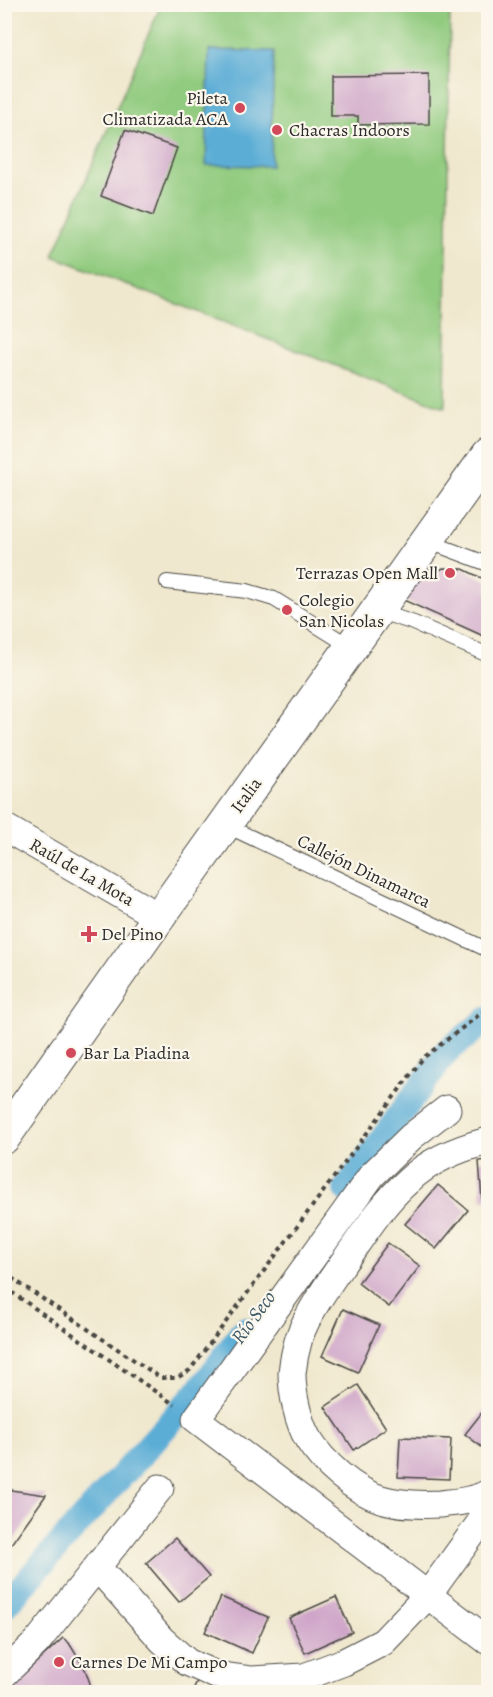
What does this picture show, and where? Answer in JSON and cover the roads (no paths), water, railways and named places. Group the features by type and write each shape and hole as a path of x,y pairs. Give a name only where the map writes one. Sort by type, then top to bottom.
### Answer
{"main road":[{"name":"Italia","path":"4,1137 351,647 487,461"}],"street":[{"name":"Raúl de La Mota","path":"4,827 159,917"},
{"path":"447,1109 411,1137 372,1175 196,1419 489,1641"},
{"path":"489,1141 464,1147 433,1162 408,1180 373,1221 330,1282 299,1337 292,1373 297,1412 308,1438 323,1459 350,1483 380,1499 414,1505 454,1503 482,1497 489,1493"},
{"path":"4,1674 37,1642 160,1488"},
{"path":"97,1567 155,1632 187,1662 216,1675 252,1680 304,1677 344,1662 383,1642 428,1595 489,1512"}],"lane":[{"path":"427,541 489,564"},
{"path":"167,582 247,591 274,599 351,647"},
{"path":"377,611 414,623 489,655"},
{"name":"Callejón Dinamarca","path":"225,824 489,950"}],"water":[{"name":"Pileta Climatizada ACA","path":"209,50 274,51 271,166 206,165"}],"waterway":[{"name":"Río Seco","path":"346,1189 446,1052 488,1019"},
{"name":"Río Seco","path":"4,1606 206,1382 244,1330"}],"place":[{"name":"Pileta Climatizada ACA","path":"240,108"},
{"name":"Chacras Indoors","path":"277,130"},
{"name":"Terrazas Open Mall","path":"450,573"},
{"name":"Colegio San Nicolas","path":"287,610"},
{"name":"Del Pino","path":"89,934"},
{"name":"Bar La Piadina","path":"71,1053"},
{"name":"Carnes De Mi Campo","path":"59,1662"}]}
